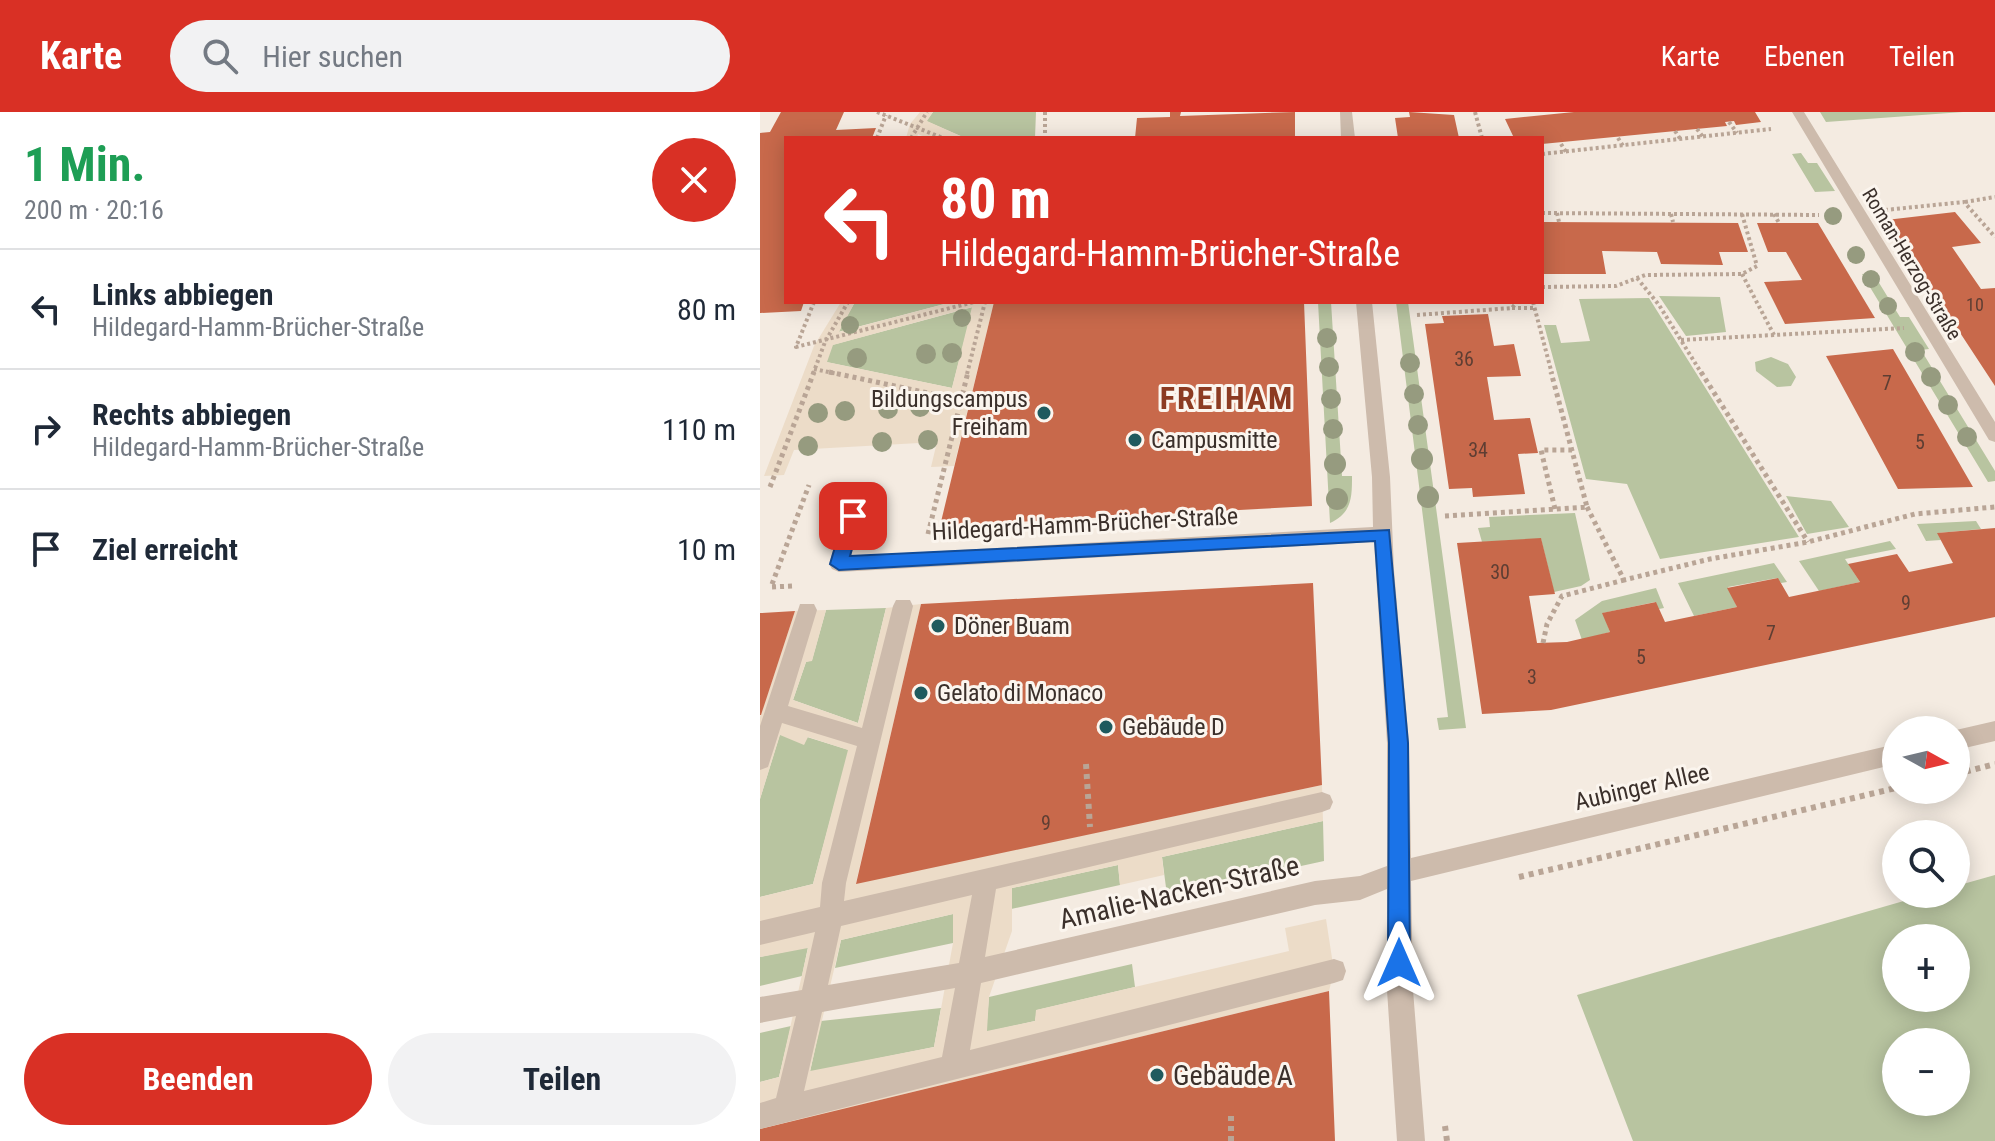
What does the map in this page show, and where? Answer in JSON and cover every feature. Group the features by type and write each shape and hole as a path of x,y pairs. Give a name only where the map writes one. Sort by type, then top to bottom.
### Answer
{"street":[{"path":"1346,112 1348,136"},
{"name":"Roman-Herzog-Straße","path":"1798,112 1995,436"},
{"path":"1364,304 1381,477 1398,743 1400,990 1411,1141"},
{"name":"Hildegard-Hamm-Brücher-Straße","path":"853,516 839,564 1383,534"},
{"path":"787,1110 831,917 834,883 903,606"},
{"path":"760,760 807,610"},
{"path":"775,711 870,740"},
{"path":"1970,737 1995,731"},
{"name":"Aubinger Allee","path":"1400,872 1882,757"},
{"path":"760,933 1322,802"},
{"name":"Amalie-Nacken-Straße","path":"760,1010 971,973 1315,893 1360,888 1400,872"},
{"path":"954,1065 986,881"},
{"path":"760,1116 1334,971"}],"path":[{"path":"877,112 938,136"},
{"path":"912,136 927,112"},
{"path":"1045,112 1045,136"},
{"path":"1475,112 1481,136"},
{"path":"878,136 886,115"},
{"path":"1729,122 1737,133"},
{"path":"1697,129 1703,137"},
{"path":"1544,154 1771,129"},
{"path":"1675,131 1681,140"},
{"path":"1618,138 1623,146"},
{"path":"1561,144 1566,152"},
{"path":"1873,212 1995,197"},
{"path":"1964,202 1995,237"},
{"path":"1544,213 1819,215"},
{"path":"1557,213 1559,222"},
{"path":"1671,214 1673,222"},
{"path":"1544,287 1616,286 1645,275 1742,274 1757,266 1742,214"},
{"path":"1774,214 1779,223"},
{"path":"1742,274 1774,335"},
{"path":"1637,278 1659,305 1808,542"},
{"path":"813,304 796,347 967,304"},
{"path":"770,487 825,342 847,304"},
{"path":"928,533 984,304"},
{"path":"1512,308 1515,304"},
{"path":"1417,315 1534,305 1587,507 1624,580"},
{"path":"1681,340 1926,326"},
{"path":"814,369 960,402 1018,402"},
{"path":"1555,509 1541,450 1572,450"},
{"path":"807,610 814,585 771,587 809,485"},
{"path":"1445,516 1587,507"},
{"path":"1543,643 1547,624 1562,596 1710,559 1808,542 1915,514 1995,507"},
{"path":"1086,764 1090,833"},
{"path":"1970,770 1995,764"},
{"path":"1510,878 1882,791"},
{"path":"1231,1116 1231,1141"}],"green space":[{"path":"933,112 1036,112 1035,136 960,136 926,121"},
{"path":"1820,112 1963,112 1826,122"},
{"path":"1801,153 1808,163 1817,163 1835,191 1815,192 1792,154"},
{"path":"1873,273 1900,317 1909,317 1929,349 1921,350 1995,471 1995,481 1988,482 1862,274"},
{"path":"1659,296 1720,297 1726,332 1686,336"},
{"path":"1649,298 1799,537 1660,559 1627,484 1586,479 1544,325 1556,325 1561,343 1590,341 1579,299"},
{"path":"854,304 944,304 838,332"},
{"path":"1318,304 1331,304 1342,476 1352,476 1347,509 1330,523"},
{"path":"1396,304 1408,304 1466,728 1439,730 1437,718 1448,717"},
{"path":"973,307 952,388 826,362 832,345"},
{"path":"1771,357 1788,364 1796,377 1791,386 1777,387 1756,371 1755,362"},
{"path":"1786,496 1831,501 1849,527 1807,534"},
{"path":"1575,513 1590,580 1581,586 1554,592 1541,539 1482,542 1478,528 1490,527 1489,517"},
{"path":"1976,521 1981,529 1938,533 1941,540 1926,541 1917,524"},
{"path":"1890,541 1896,549 1845,559 1860,582 1819,591 1799,561"},
{"path":"1774,563 1787,582 1781,583 1777,578 1728,587 1737,607 1694,616 1678,583"},
{"path":"1656,588 1664,608 1659,609 1655,602 1603,613 1610,632 1582,640 1575,620 1602,601"},
{"path":"886,608 858,723 793,700 806,662 812,660 826,610"},
{"path":"780,734 804,744 807,737 849,750 813,884 760,897 760,799"},
{"path":"1323,821 1324,861 1167,895 1162,857"},
{"path":"1118,865 1120,885 1011,909 1012,888"},
{"path":"1995,875 1995,1141 1633,1141 1577,995 1882,907 1970,908 1970,882"},
{"path":"953,914 953,943 835,968 841,940"},
{"path":"808,947 802,976 760,986 760,957"},
{"path":"1132,964 1135,987 1037,1010 1035,1021 986,1032 989,997"},
{"path":"941,1008 934,1047 810,1072 821,1021"},
{"path":"791,1026 779,1077 760,1082 760,1033"}],"shaded area":[{"path":"920,112 933,112 927,121 961,136 907,136 910,124"},
{"path":"840,304 854,304 839,332 944,304 994,304 954,466 931,467 937,442 794,450 784,475 764,476 814,346","holes":["972,307 952,388 827,362 833,345"]},
{"path":"921,604 856,883 1322,785 1323,821 1162,857 1164,875 1120,885 1118,865 1012,888 1012,931 989,997 987,1031 1035,1021 1036,1010 1289,951 1285,928 1326,919 1334,971 1329,991 760,1129 760,1082 779,1077 808,948 760,957 760,897 813,884 848,750 808,737 804,745 780,735 760,799 760,717 795,611 826,610 812,661 806,662 793,700 858,723 886,608","holes":["953,914 953,943 934,1047 810,1071 841,940"]}],"building":[{"path":"781,112 844,112 836,130 876,128 873,136 784,136 784,304 803,304 801,311 760,313 760,133 770,132"},
{"path":"1170,112 1181,112 1180,116 1295,112 1295,136 1135,136 1137,118 1170,117"},
{"path":"1409,112 1454,115 1459,136 1398,136 1395,118 1410,117"},
{"path":"1574,112 1755,112 1761,122 1736,125 1734,121 1725,122 1727,126 1544,144 1544,136 1513,136 1505,119"},
{"path":"1955,212 1981,243 1952,247 1981,289 1995,288 1995,386 1886,220"},
{"path":"1544,222 1738,223 1748,252 1719,252 1723,265 1661,264 1657,252 1602,251 1606,274 1544,274"},
{"path":"1757,223 1818,223 1875,318 1785,324 1764,282 1802,280 1786,252 1768,252"},
{"name":"Campusmitte","path":"994,304 1304,304 1312,506 940,526"},
{"path":"1488,314 1494,346 1514,344 1521,376 1487,377 1494,420 1530,418 1538,453 1518,454 1525,494 1473,497 1472,488 1449,489 1425,324 1444,323 1442,316"},
{"path":"1893,349 1973,487 1898,489 1826,356"},
{"path":"1995,528 1995,617 1551,710 1482,714 1457,543 1541,538 1555,594 1529,596 1537,643 1567,642 1610,632 1602,613 1656,602 1665,622 1737,607 1727,588 1778,578 1789,597 1860,582 1848,564 1897,554 1909,572 1953,563 1937,533"},
{"name":"Gebäude D","path":"1313,583 1322,785 856,884 921,604"},
{"path":"795,611 761,715 760,715 760,613"},
{"name":"Gebäude A","path":"1329,991 1335,1141 760,1141 760,1129"}],"place":[{"name":"Bildungscampus Freiham","path":"1044,413"},
{"name":"Campusmitte","path":"1135,440"},
{"name":"Döner Buam","path":"938,626"},
{"name":"Gelato di Monaco","path":"921,693"},
{"name":"Gebäude D","path":"1106,727"},
{"name":"Gebäude A","path":"1157,1075"}],"district":[{"name":"FREIHAM","path":"1227,398"}],"route":[{"path":"853,516 839,564 1383,534 1398,743 1399,963"}]}
